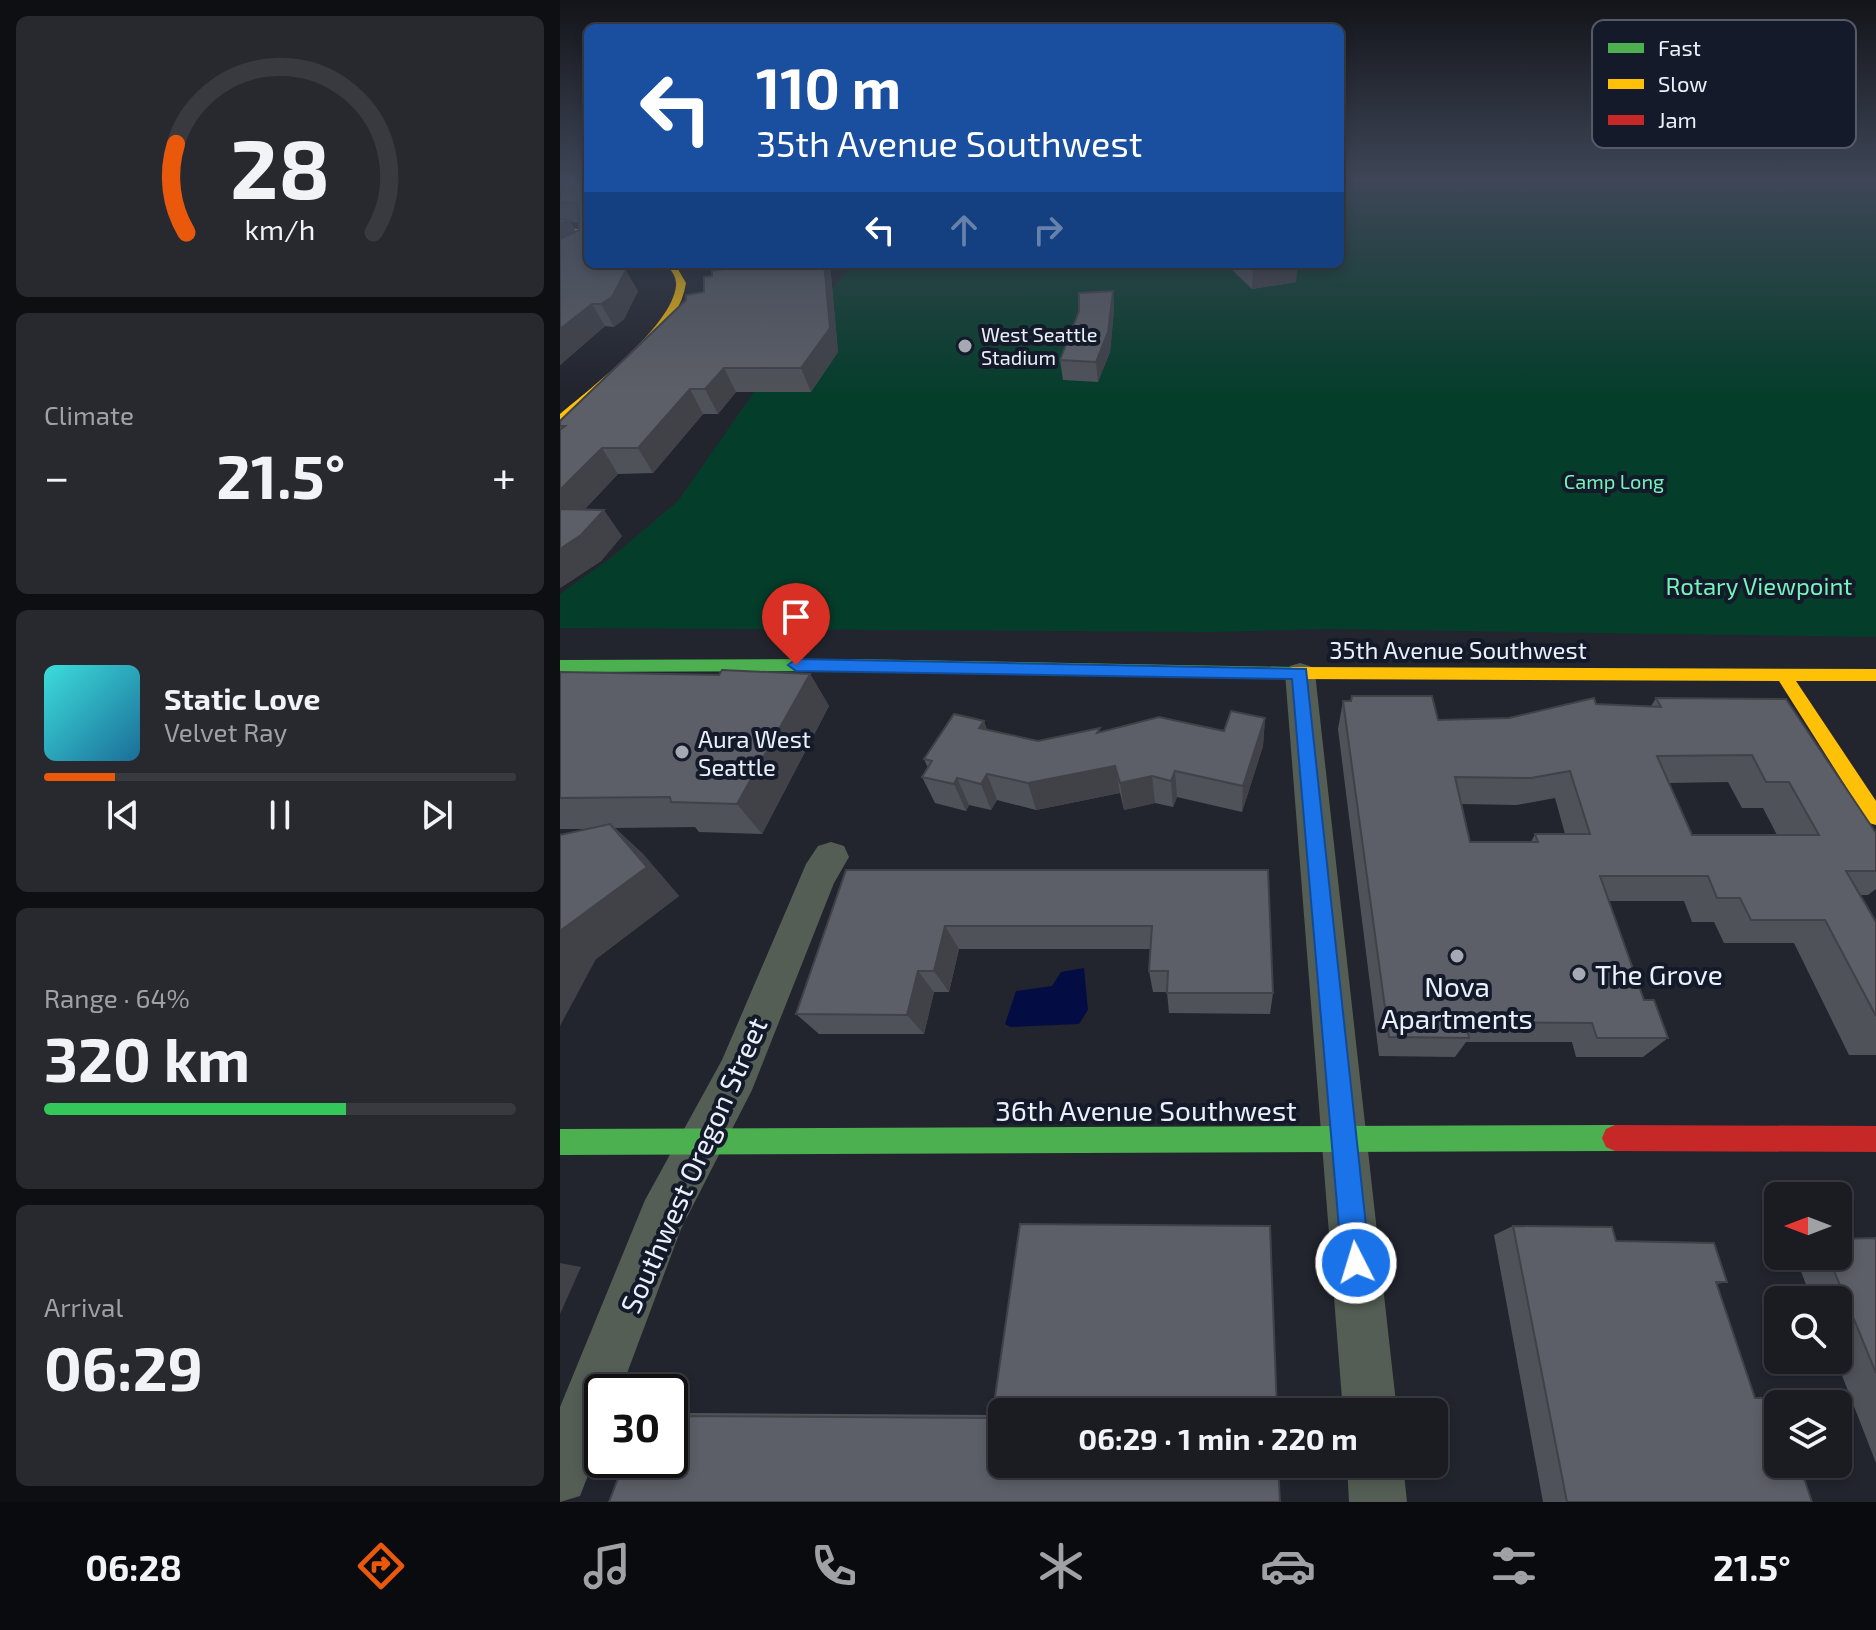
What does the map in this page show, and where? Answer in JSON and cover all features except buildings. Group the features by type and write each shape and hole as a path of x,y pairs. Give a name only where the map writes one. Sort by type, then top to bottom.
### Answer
{"main road":[{"path":"560,420 668,319 681,286 673,268"},
{"name":"35th Avenue Southwest","path":"560,666 849,665 1300,673 1876,675"},
{"path":"1784,675 1876,817"},
{"name":"36th Avenue Southwest","path":"560,1142 1344,1137 1876,1139"}],"street":[{"path":"1300,673 1369,1398"},
{"name":"Southwest Oregon Street","path":"560,1476 662,1217 737,1075 819,875 831,857"},
{"path":"1376,1478 1378,1502"}],"green space":[{"path":"1344,250 1876,250 1876,637 1325,629 1213,632 560,628 560,594 608,560 678,501 768,372 849,268 1344,268"}],"shaded area":[{"path":"1084,968 1088,1010 1079,1024 1010,1027 1005,1024 1016,991 1052,986 1061,972"}],"traffic: fast":[{"path":"560,666 849,665 1292,673"},
{"path":"560,1142 1615,1138"}],"traffic: slow":[{"path":"560,420 631,358 665,320 681,286 673,268"},
{"path":"1292,673 1876,675"},
{"path":"1784,675 1876,817"}],"traffic: jam":[{"path":"1615,1138 1876,1139"}],"place":[{"name":"West Seattle Stadium","path":"965,346"},
{"name":"Aura West Seattle","path":"682,752"},
{"name":"Nova Apartments","path":"1457,956"},
{"name":"The Grove","path":"1579,974"}],"route":[{"path":"796,665 1300,673 1356,1263"}],"park label":[{"name":"Camp Long","path":"1614,481"},
{"name":"Rotary Viewpoint","path":"1759,585"}]}
